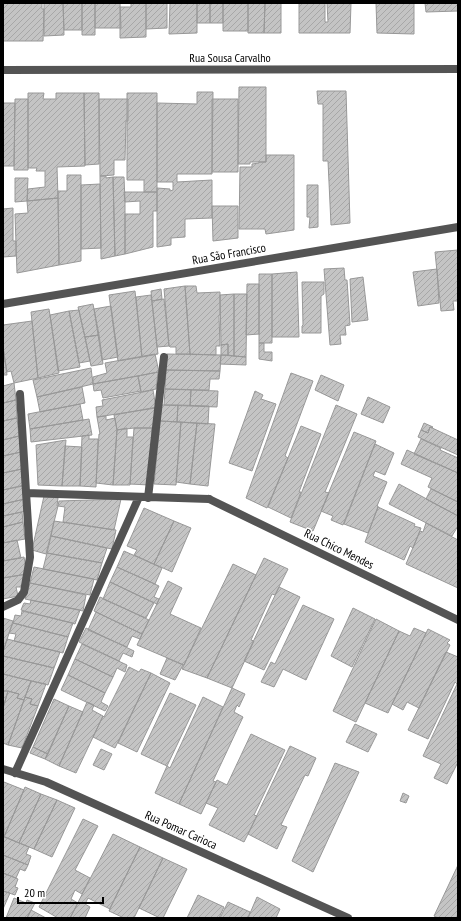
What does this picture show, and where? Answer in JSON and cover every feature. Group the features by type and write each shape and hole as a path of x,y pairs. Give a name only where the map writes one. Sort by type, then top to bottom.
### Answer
{"street":[{"name":"Rua Sousa Carvalho","path":"3,70 458,69"},
{"name":"Rua São Francisco","path":"3,304 458,227"},
{"path":"26,493 148,498 164,358"},
{"path":"3,607 18,600 24,592 30,557 20,394"},
{"path":"15,773 139,497"},
{"name":"Rua Chico Mendes","path":"148,498 209,499 458,620"},
{"name":"Rua Pomar Carioca","path":"3,769 46,782 348,918"}],"building":[{"path":"3,3 42,3 42,9 44,9 43,41 3,41"},
{"path":"44,3 63,3 64,35 44,36"},
{"path":"63,3 82,3 82,30 64,30"},
{"path":"82,3 95,3 95,35 82,35"},
{"path":"95,3 120,3 121,28 95,28"},
{"path":"131,3 146,3 146,37 120,38 120,7 131,7"},
{"path":"146,3 167,3 167,28 146,29"},
{"path":"170,3 197,3 197,33 169,34"},
{"path":"197,3 210,3 210,23 197,23"},
{"path":"210,3 223,3 223,23 210,23"},
{"path":"223,3 248,3 248,31 223,31"},
{"path":"248,3 265,3 264,33 248,33"},
{"path":"265,3 281,3 281,33 264,33"},
{"path":"299,3 325,3 325,22 328,22 327,3 351,3 350,33 299,33"},
{"path":"376,3 414,3 414,34 377,33"},
{"path":"425,3 458,3 458,11 426,12"},
{"path":"239,87 266,87 266,162 238,164"},
{"path":"317,91 346,91 350,223 331,225 328,161 323,161 323,104 318,104"},
{"path":"197,92 213,92 212,174 177,174 177,182 212,180 212,218 185,219 185,237 171,238 171,245 157,247 157,188 170,189 170,191 173,190 173,182 157,182 157,103 197,104"},
{"path":"28,93 44,93 43,99 56,99 56,93 84,93 85,166 57,167 58,198 27,201 28,189 45,187 45,171 36,171 37,168 28,168"},
{"path":"84,93 99,93 99,164 85,165"},
{"path":"127,93 157,93 157,192 144,192 144,180 127,180"},
{"path":"15,99 28,99 28,170 14,170"},
{"path":"99,99 128,99 125,160 114,160 114,175 100,176"},
{"path":"212,99 238,99 238,172 212,172"},
{"path":"3,103 15,103 14,166 3,166"},
{"path":"266,155 294,155 294,230 266,234 265,229 239,229 240,167 252,167 252,164 266,162"},
{"path":"67,175 81,175 81,261 59,265 58,191 67,191"},
{"path":"100,176 106,176 106,178 113,177 115,256 101,259"},
{"path":"113,177 124,177 125,202 125,254 115,256"},
{"path":"15,178 28,178 27,201 15,202"},
{"path":"100,184 101,248 81,249 81,185"},
{"path":"307,185 318,185 318,227 309,228 310,217 307,217"},
{"path":"124,192 157,192 157,211 153,211 153,247 125,254 125,214 140,214 140,201 125,202"},
{"path":"58,198 59,265 17,273 15,214 28,213 27,201"},
{"path":"212,206 238,206 238,238 213,241"},
{"path":"13,208 13,241 16,241 16,256 3,257 3,209"},
{"path":"458,250 458,301 453,301 454,310 441,311 435,252"},
{"path":"344,268 345,280 347,280 350,325 345,326 346,335 340,335 341,344 330,345 324,269"},
{"path":"437,269 439,303 418,306 413,272"},
{"path":"297,272 299,337 272,337 272,274"},
{"path":"259,274 272,274 272,343 259,343"},
{"path":"363,277 368,320 352,322 350,279"},
{"path":"302,282 324,282 324,294 321,296 321,333 302,333"},
{"path":"247,284 259,284 259,334 246,335"},
{"path":"185,286 190,354 176,354 176,347 169,346 164,289"},
{"path":"185,286 196,286 197,293 220,292 220,346 216,346 216,355 190,354"},
{"path":"161,289 162,299 152,301 151,291"},
{"path":"135,291 142,357 118,361 109,295"},
{"path":"234,294 247,294 246,357 234,356"},
{"path":"234,294 234,356 228,355 228,344 221,345 220,295"},
{"path":"151,295 158,354 142,357 136,297"},
{"path":"164,299 169,346 157,347 152,301"},
{"path":"93,304 99,335 85,337 78,307"},
{"path":"111,306 118,357 102,360 94,309"},
{"path":"49,309 59,373 38,378 31,312"},
{"path":"79,310 90,361 79,363 69,311"},
{"path":"69,311 80,367 58,371 50,315"},
{"path":"32,321 38,378 14,383 11,371 7,372 3,347 3,325"},
{"path":"99,335 103,364 91,366 85,337"},
{"path":"259,343 264,343 264,352 272,352 272,361 259,359"},
{"path":"228,344 228,355 221,355 221,345"},
{"path":"3,347 7,375 3,375"},
{"path":"155,354 159,372 93,384 93,377 107,373 105,363"},
{"path":"167,354 221,355 220,371 166,370"},
{"path":"221,355 246,357 246,365 220,364"},
{"path":"91,368 93,384 37,397 33,380"},
{"path":"166,370 220,371 219,379 210,379 209,390 165,389"},
{"path":"158,372 156,389 141,392 138,376"},
{"path":"291,373 313,381 285,456 288,458 267,508 246,498"},
{"path":"321,375 344,385 338,401 315,390"},
{"path":"138,376 141,391 103,398 101,390 94,391 93,384"},
{"path":"14,383 16,400 3,403 3,386"},
{"path":"82,387 85,403 40,412 37,397"},
{"path":"165,389 191,390 190,406 164,405"},
{"path":"153,390 156,408 97,417 96,407 103,406 102,400"},
{"path":"191,390 218,391 217,407 190,406"},
{"path":"255,391 263,395 261,399 276,404 252,471 229,463"},
{"path":"368,397 390,407 383,423 361,414"},
{"path":"16,400 17,418 3,421 3,403"},
{"path":"80,404 83,420 30,429 28,414"},
{"path":"161,405 178,405 177,422 160,421"},
{"path":"178,405 209,406 208,424 177,422"},
{"path":"336,405 357,414 325,492 329,493 313,531 290,522"},
{"path":"157,407 155,428 117,430 114,415"},
{"path":"106,416 106,420 115,418 117,430 113,485 96,483 100,434 97,417"},
{"path":"17,418 19,436 3,440 3,421"},
{"path":"89,419 92,435 31,442 30,429"},
{"path":"160,421 181,422 176,485 154,484"},
{"path":"181,422 197,423 190,484 176,482"},
{"path":"197,423 215,424 208,486 190,484"},
{"path":"424,423 433,427 430,427 428,433 421,430"},
{"path":"301,426 321,434 299,492 301,492 291,518 268,507"},
{"path":"430,427 458,440 458,455 418,437 421,430 428,433"},
{"path":"127,428 127,437 133,437 130,485 113,485 117,430"},
{"path":"134,428 152,428 149,485 130,484"},
{"path":"354,432 376,441 343,525 331,520 333,516 321,511"},
{"path":"89,435 89,439 98,439 96,487 80,486 82,436"},
{"path":"19,436 21,452 3,456 3,440"},
{"path":"421,439 458,458 458,473 414,454"},
{"path":"66,440 62,486 38,485 36,445"},
{"path":"375,444 394,453 385,475 375,471 373,476 387,482 368,533 344,524"},
{"path":"65,446 82,447 80,486 62,486"},
{"path":"407,450 458,473 458,502 428,487 432,478 401,464"},
{"path":"21,452 22,469 3,473 3,456"},
{"path":"22,469 24,485 3,490 3,473"},
{"path":"399,484 458,516 458,526 452,536 389,504"},
{"path":"23,486 25,499 3,504 3,490"},
{"path":"431,489 458,502 458,516 426,499"},
{"path":"44,496 58,498 58,506 46,554 32,550"},
{"path":"25,499 26,511 3,516 3,504"},
{"path":"121,499 114,530 63,522 65,507 58,506 59,501"},
{"path":"378,507 415,524 414,526 421,528 413,548 410,546 404,560 365,542"},
{"path":"144,508 174,521 154,564 134,555 137,550 127,546"},
{"path":"22,512 23,522 3,527 3,516"},
{"path":"54,521 116,530 112,549 51,536"},
{"path":"174,521 191,528 172,572 154,564"},
{"path":"23,522 25,539 3,543 3,527"},
{"path":"426,523 458,540 458,588 406,564 420,531 423,532"},
{"path":"51,536 107,548 102,563 47,553"},
{"path":"17,540 21,558 3,561 3,543"},
{"path":"124,551 162,568 155,584 117,567"},
{"path":"47,553 102,563 97,580 43,569"},
{"path":"24,557 27,574 3,578 3,561"},
{"path":"264,558 288,569 275,595 272,594 251,640 254,641 232,688 207,678"},
{"path":"233,564 256,575 207,678 182,669"},
{"path":"34,567 94,579 90,595 30,583"},
{"path":"117,567 159,586 154,597 159,599 157,604 110,582"},
{"path":"27,574 22,587 16,587 18,596 3,599 3,578"},
{"path":"168,581 182,588 170,614 201,628 184,665 137,645"},
{"path":"110,582 154,603 146,618 103,599"},
{"path":"30,583 86,595 83,611 25,599"},
{"path":"279,587 300,597 264,670 244,661"},
{"path":"100,597 149,620 142,634 94,611"},
{"path":"31,600 80,610 75,624 21,610 24,603 30,604"},
{"path":"303,605 334,619 306,680 283,669 274,687 261,682 271,662 275,664"},
{"path":"353,608 375,619 352,667 331,656"},
{"path":"22,611 73,623 68,637 13,623 15,615 21,616"},
{"path":"96,612 142,634 140,639 132,636 127,647 88,630"},
{"path":"3,618 13,621 3,652"},
{"path":"376,619 399,631 356,722 333,711"},
{"path":"13,623 68,637 63,653 14,641 16,634 9,633"},
{"path":"86,628 134,651 132,657 123,653 119,661 79,642"},
{"path":"414,628 426,633 388,713 365,703 399,631 410,636"},
{"path":"428,629 450,640 447,643 450,645 419,708 407,702 403,710 392,704"},
{"path":"7,639 60,652 54,668 3,656"},
{"path":"82,644 127,665 125,672 117,668 113,677 75,659"},
{"path":"446,652 458,657 458,682 457,684 455,682 428,739 408,730"},
{"path":"3,656 54,668 48,685 3,674"},
{"path":"167,658 183,665 175,680 160,674"},
{"path":"75,659 113,677 105,693 68,675"},
{"path":"129,667 139,672 141,669 151,673 115,748 93,737"},
{"path":"151,673 170,683 137,752 118,743"},
{"path":"3,674 31,681 24,700 17,698 19,694 3,691"},
{"path":"68,675 105,693 101,702 108,706 105,711 61,690"},
{"path":"31,681 46,684 38,706 30,704 32,699 25,697"},
{"path":"458,682 458,764 447,784 434,778 441,764 423,756"},
{"path":"232,688 245,694 239,707 237,705 234,712 243,717 213,781 216,782 201,814 179,804"},
{"path":"3,691 8,691 3,708"},
{"path":"8,691 19,694 17,698 24,700 8,745 3,743 3,708"},
{"path":"170,693 196,705 167,766 141,754"},
{"path":"25,697 32,699 30,704 38,706 22,748 8,745"},
{"path":"203,697 223,707 179,804 155,793 167,766 170,768"},
{"path":"54,699 69,706 48,754 33,747"},
{"path":"87,702 94,705 92,710 103,716 76,773 59,766"},
{"path":"69,706 83,712 59,766 45,759"},
{"path":"355,724 377,734 368,752 346,742"},
{"path":"251,734 285,750 254,815 257,816 244,842 209,825 218,808 206,803 217,780 227,785"},
{"path":"290,746 316,758 308,776 305,775 281,825 287,827 277,849 248,834"},
{"path":"33,747 48,754 45,759 30,753"},
{"path":"101,749 112,754 104,770 93,765"},
{"path":"335,763 359,772 313,872 292,861"},
{"path":"4,782 24,790 4,837 3,784"},
{"path":"25,787 41,794 19,843 4,837"},
{"path":"403,793 409,796 406,803 400,801"},
{"path":"41,794 57,800 34,849 19,843"},
{"path":"57,800 75,808 52,857 34,849"},
{"path":"83,819 98,826 75,870 90,878 82,894 75,890 71,899 78,903 70,918 58,918 39,907"},
{"path":"113,834 140,847 110,909 88,898 85,904 90,907 85,918 70,918"},
{"path":"3,836 29,847 26,854 31,856 28,865 3,855"},
{"path":"140,847 163,858 134,918 124,918 109,911"},
{"path":"3,855 28,865 25,871 20,869 16,878 3,873"},
{"path":"163,858 187,869 163,918 160,918 139,908"},
{"path":"458,865 458,914 456,918 438,918 434,916"},
{"path":"3,873 18,879 15,887 18,888 15,895 3,891"},
{"path":"3,891 10,893 3,909"},
{"path":"198,895 224,907 219,918 187,918"},
{"path":"257,897 280,909 276,918 248,918"},
{"path":"14,898 26,903 27,900 35,903 27,918 6,918"},
{"path":"228,902 250,912 248,918 220,918"},
{"path":"31,910 46,918 27,918"}]}
